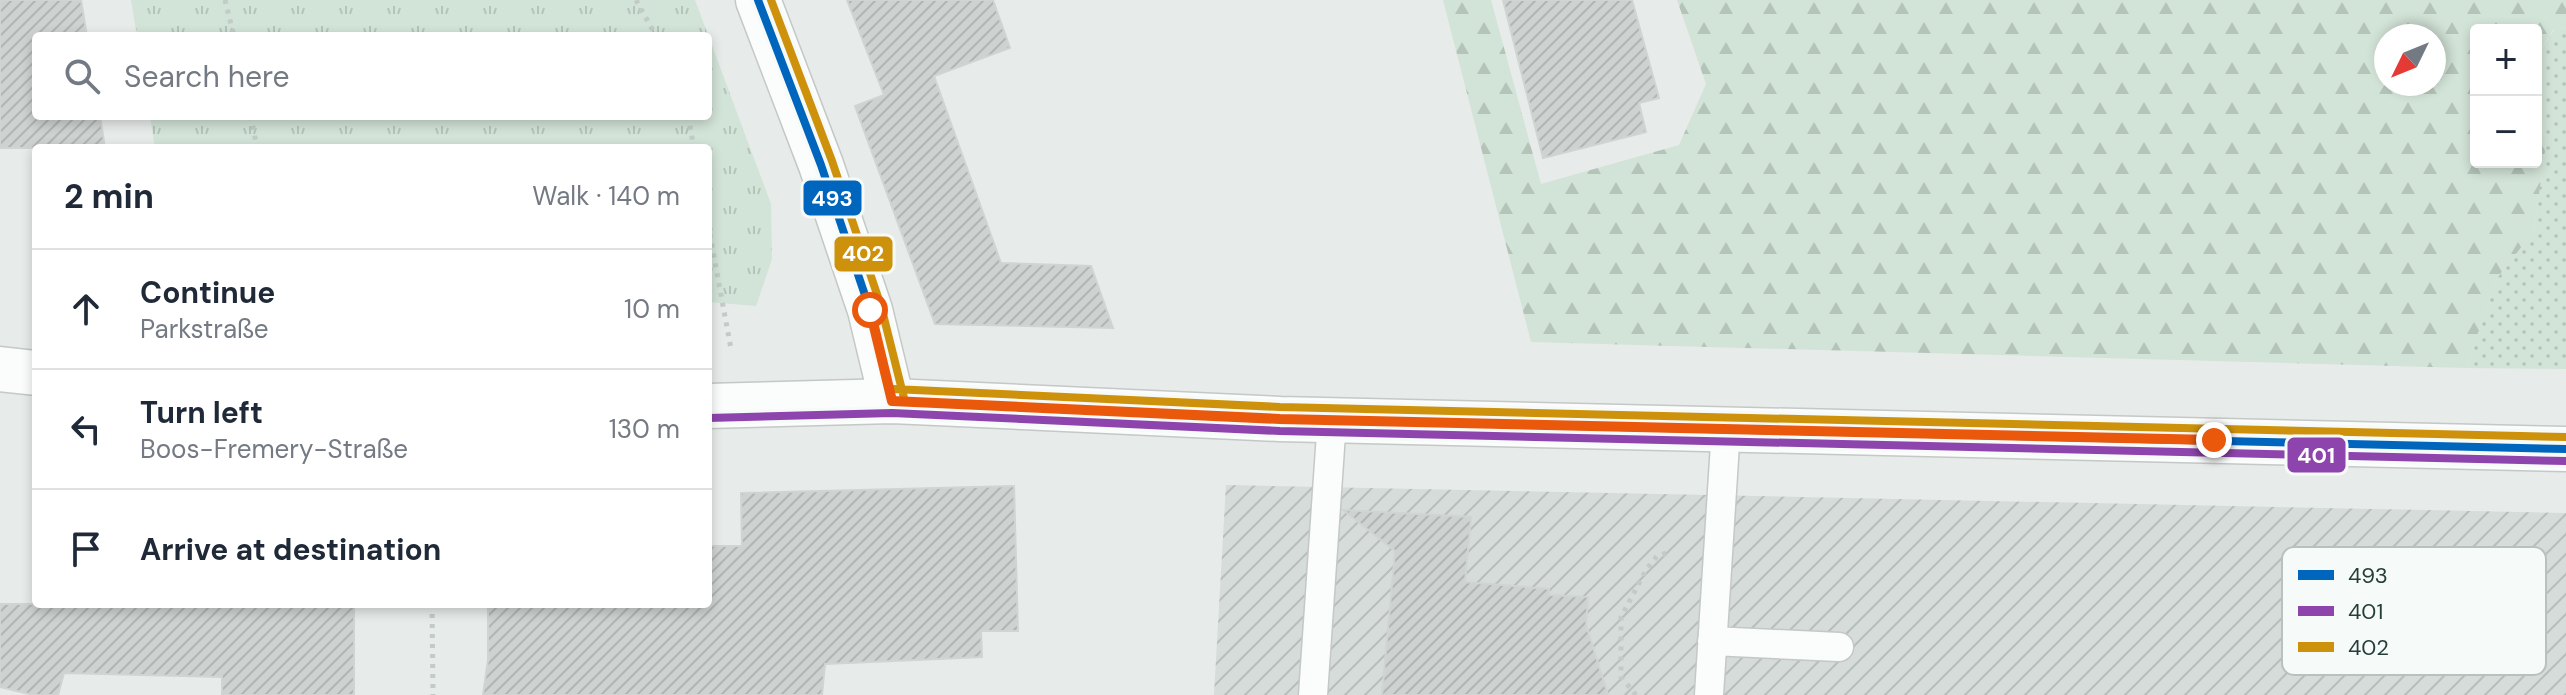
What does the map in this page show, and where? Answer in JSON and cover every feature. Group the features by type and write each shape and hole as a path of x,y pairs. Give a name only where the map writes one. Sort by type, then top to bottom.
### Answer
{"street":[{"path":"758,0 821,165 865,296 892,401"},
{"path":"0,369 32,373"},
{"path":"725,406 892,401 1332,419 2566,449"}],"lane":[{"path":"1313,695 1332,419"},
{"path":"1709,695 1726,428"},
{"path":"1712,641 1839,647"}],"path":[{"path":"225,0 233,32"},
{"path":"227,8 232,0"},
{"path":"636,0 654,32"},
{"path":"252,120 256,144"},
{"path":"689,120 693,144"},
{"path":"712,267 725,406"},
{"path":"1636,695 1621,677 1621,617 1657,556 1720,534"},
{"path":"432,608 433,695"}],"shaded area":[{"path":"1226,485 2566,513 2566,695 1214,695"}],"green space":[{"path":"131,0 695,0 707,32 136,32"},
{"path":"1443,0 1491,0 1541,184 1679,145 1706,84 1677,0 2566,0 2566,28 2553,30 2542,47 2542,24 2470,24 2470,168 2542,168 2542,120 2546,144 2534,231 2497,278 2466,368 1531,342"},
{"path":"2566,28 2566,369 2466,368 2497,278 2534,231 2546,144 2542,120 2542,48 2554,30"},
{"path":"712,46 771,204 772,259 756,306 712,302 712,144 154,144 151,120 712,120"}],"building":[{"path":"0,0 81,0 86,32 32,32 32,120 101,120 104,144 32,144 32,148 0,148"},
{"path":"847,0 993,0 1010,48 934,76 1001,263 1091,266 1113,328 935,324 855,106 884,95"},
{"path":"1503,0 1632,0 1659,98 1639,103 1646,132 1543,158"},
{"path":"1014,486 1018,631 981,631 982,657 825,664 822,695 483,695 488,660 488,608 712,608 712,546 742,546 741,493"},
{"path":"1343,510 1471,517 1465,582 1549,589 1549,595 1588,597 1586,625 1608,695 1382,695 1395,551"},
{"path":"0,604 32,604 32,608 354,608 354,695 222,695 222,677 64,673 58,695 33,695 0,687"}],"transit line":[{"name":"493","path":"758,0 821,165 870,310 892,401"},
{"name":"402","path":"771,0 832,161 881,306 904,398"},
{"name":"402","path":"893,389 1280,407 2566,437"},
{"name":"493","path":"892,401 1280,419 2566,449"},
{"name":"401","path":"712,418 892,413 1280,431 2566,461"}],"route":[{"path":"870,310 892,401 1280,419 2214,440"}]}
